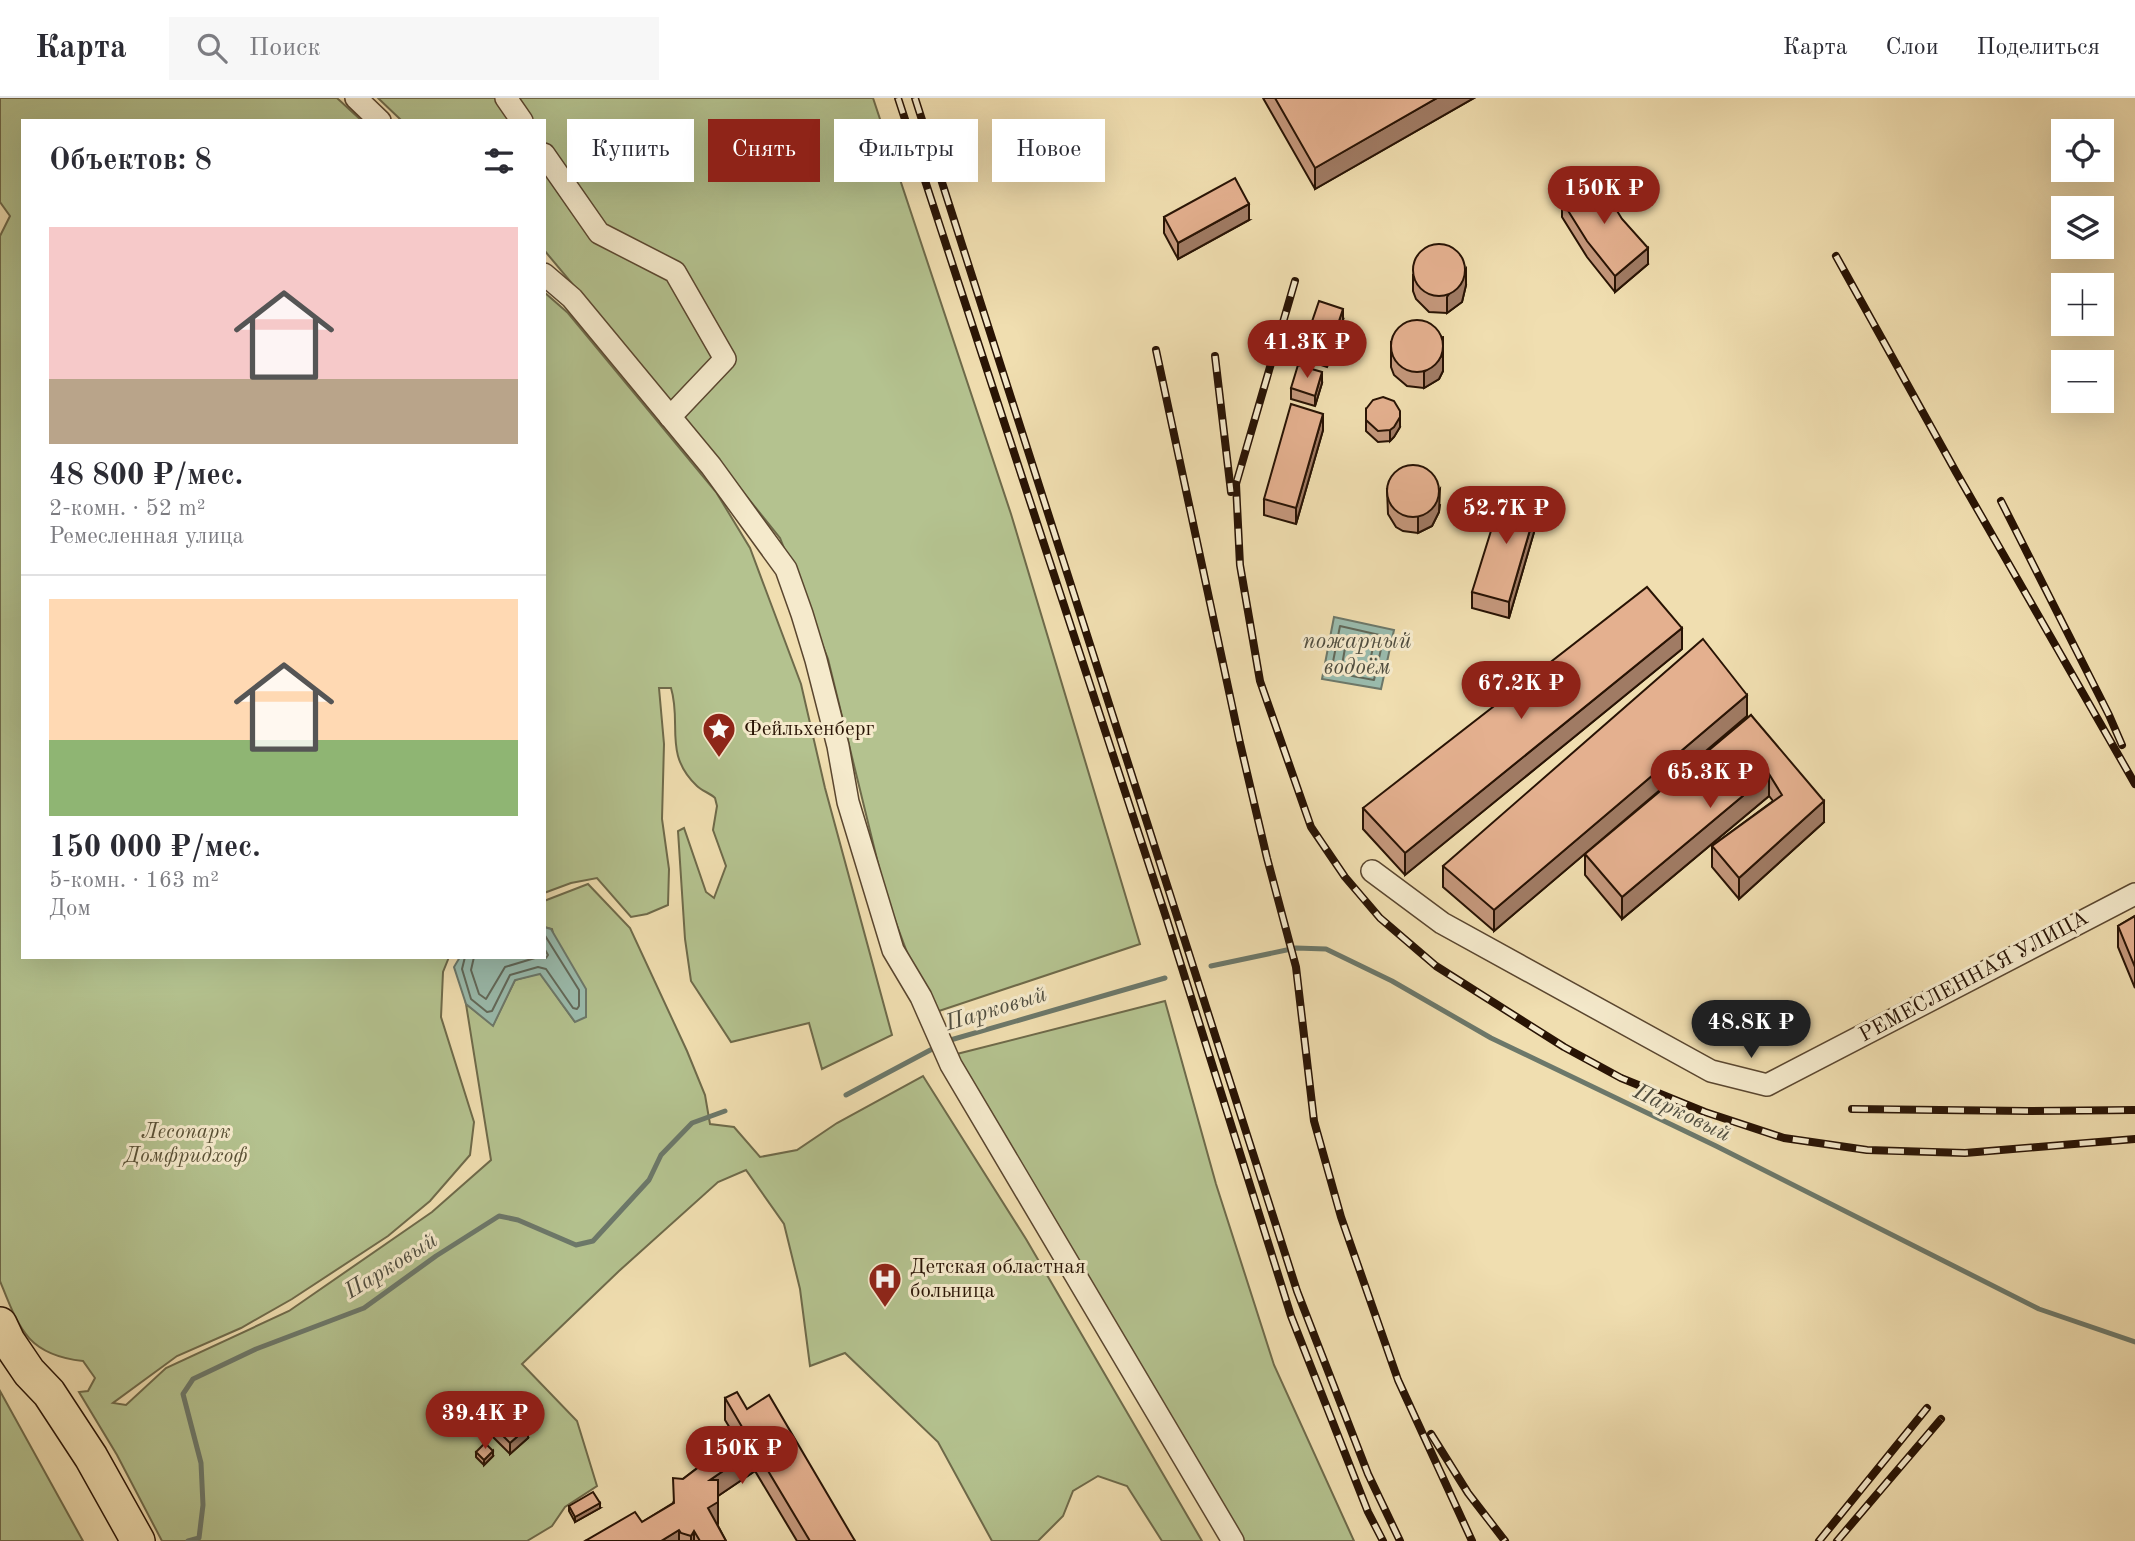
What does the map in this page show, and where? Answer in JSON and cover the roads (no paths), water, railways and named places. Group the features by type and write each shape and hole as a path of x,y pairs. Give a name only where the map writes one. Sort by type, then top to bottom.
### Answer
{"main road":[{"path":"0,1324 29,1372 49,1393 91,1457 134,1535"}],"street":[{"path":"356,98 378,119"},
{"path":"506,98 521,119"},
{"path":"546,156 599,233 675,272 724,359 670,417"},
{"path":"546,276 572,298 722,479 786,569 816,660 838,746 848,802 893,950 921,997 951,1065 1233,1541"},
{"name":"РЕМЕСЛЕННАЯ УЛИЦА","path":"1372,872 1441,923 1711,1071 1767,1086 2135,894"}],"water":[{"name":"пожарный водоём","path":"1334,617 1394,630 1381,689 1322,679"},
{"path":"546,928 551,929 586,989 586,1017 575,1022 540,974 515,980 493,1026 466,1004 454,967 459,959 546,959"}],"waterway":[{"name":"Парковый","path":"1211,966 1296,948 1326,949 1392,981 1491,1038 1716,1146 2039,1309 2135,1342"},
{"name":"Парковый","path":"947,1041 1165,978"},
{"name":"Парковый","path":"846,1095 936,1047"},
{"name":"Парковый","path":"188,1541 199,1538 203,1505 201,1463 183,1394 193,1379 256,1349 364,1308 436,1256 499,1216 518,1220 576,1245 593,1241 649,1180 661,1155 692,1123 725,1111"}],"railway":[{"path":"898,98 1166,917 1291,1316 1368,1512 1383,1541"},
{"path":"915,98 1297,1291 1368,1474 1400,1541"},
{"path":"1836,256 2135,784"},
{"path":"1295,281 1236,484 1240,565 1260,681 1311,827 1345,877 1380,918 1436,966 1564,1047 1621,1078 1705,1112 1784,1138 1867,1150 1965,1153 2135,1139"},
{"path":"1156,350 1240,743 1296,967 1314,1121 1341,1217 1398,1380 1472,1541"},
{"path":"1215,356 1231,492"},
{"path":"2001,501 2122,745"},
{"path":"1852,1109 2135,1110"},
{"path":"1819,1541 1927,1408"},
{"path":"1837,1541 1941,1419"},
{"path":"1431,1434 1468,1493 1505,1541"}],"place":[{"name":"Фейльхенберг","path":"719,759"},
{"name":"Детская областная больница","path":"885,1309"}],"park label":[{"name":"Лесопарк Домфридхоф","path":"186,1144"}]}
